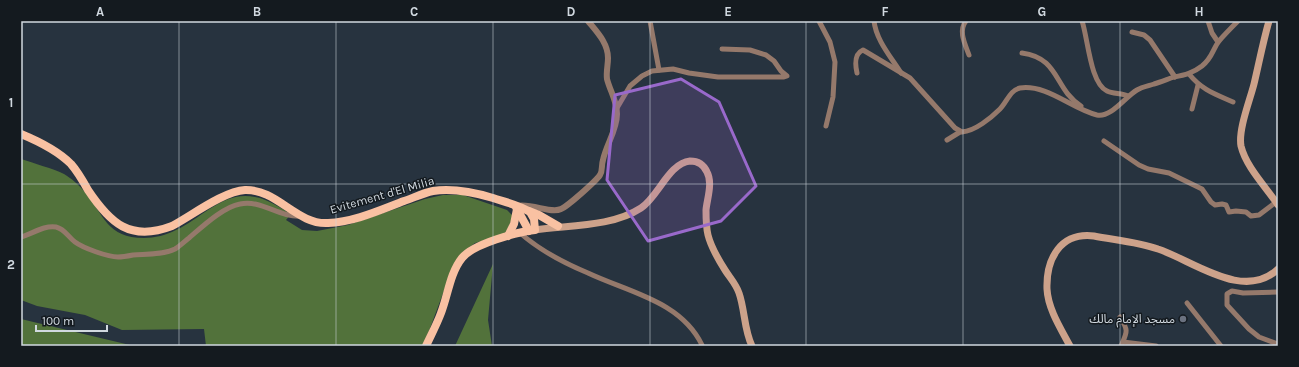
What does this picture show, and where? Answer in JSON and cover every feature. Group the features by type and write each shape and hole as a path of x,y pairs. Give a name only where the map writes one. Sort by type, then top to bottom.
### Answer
{"main road":[{"path":"1269,21 1243,125 1241,144 1250,167 1277,204"},
{"name":"Evitement d'El Milia","path":"21,134 58,154 70,164 110,218 118,225 135,232 162,230 172,226 229,194 245,190 270,196 315,222 327,223 339,222 373,212 431,192 444,190 472,192 539,215 558,226"},
{"path":"426,346 442,312 455,269 462,258 469,251 478,246 519,232 558,226 601,222 629,215 642,207 653,197 669,176 680,165 689,161 698,162 708,172 710,182 706,211 708,236 714,251 736,285 752,346"},
{"path":"516,208 532,230"},
{"path":"508,236 514,224 516,208"},
{"path":"526,210 533,216 532,230"},
{"path":"1070,346 1051,306 1047,290 1049,270 1054,255 1067,240 1074,237 1085,235 1094,236 1151,246 1214,274 1242,281 1261,279 1278,269"}],"street":[{"path":"516,208 526,205 549,210 558,210 571,203 596,180 602,170 603,160 617,118 616,108 607,78 608,57 606,46 588,21"},
{"path":"650,21 659,70"},
{"path":"819,21 830,42 835,62 834,97 826,126"},
{"path":"874,21 881,41 901,73"},
{"path":"966,21 962,28 962,32 969,55"},
{"path":"1082,21 1092,70 1097,80 1107,91 1128,96"},
{"path":"1208,21 1212,33 1218,42"},
{"path":"948,140 960,132 972,130 993,116 1005,103 1012,92 1020,88 1032,88 1047,92 1079,108 1099,115 1109,114 1128,96 1142,88 1189,74 1207,62 1214,52 1218,42 1238,21"},
{"path":"1132,32 1147,37 1175,77"},
{"path":"616,108 635,81 647,72 673,69 702,75 730,77 787,76 779,69 774,61 766,55 750,50 722,49"},
{"path":"857,73 856,60 858,54 863,50 910,78 960,132"},
{"path":"1022,53 1031,54 1045,61 1051,67 1070,98 1090,112"},
{"path":"1189,74 1198,85 1233,102"},
{"path":"1192,109 1198,85"},
{"path":"1104,141 1139,165 1148,169 1169,173 1202,189 1210,202 1215,205 1226,205 1229,212 1246,212 1251,216 1259,215 1277,204"},
{"path":"21,238 45,228 56,228 64,231 83,247 120,257 163,252 176,248 215,217 232,206 240,204 246,203 259,205 286,216 303,216"},
{"path":"519,232 532,243 572,266 661,304 691,327 702,345"},
{"path":"1278,292 1243,293 1232,291 1227,294 1226,299 1227,305 1254,333 1259,337 1278,344"},
{"path":"1187,303 1221,346"},
{"path":"1120,317 1127,327 1126,338 1122,344"},
{"path":"1122,344 1156,346"}],"highlighted area":[{"path":"681,79 719,102 756,186 721,221 648,241 607,180 615,95"}],"green space":[{"path":"21,159 55,170 70,178 85,192 102,217 114,230 132,237 148,238 172,232 186,225 223,201 244,196 255,197 274,204 291,214 286,220 302,230 317,231 348,225 425,199 443,195 463,195 507,210 513,216 507,231 502,235 475,243 463,252 452,269 422,346 206,346 204,329 122,330 85,315 37,306 21,300"},
{"path":"493,264 488,320 492,346 455,346"},
{"path":"21,319 134,346 21,346"}],"place":[{"name":"مسجد الإمام مالك","path":"1183,319"}]}
